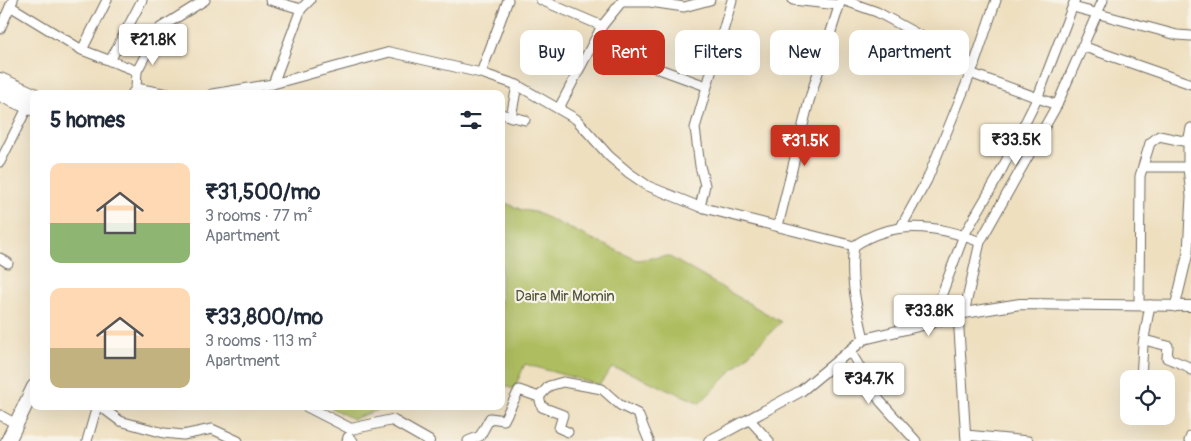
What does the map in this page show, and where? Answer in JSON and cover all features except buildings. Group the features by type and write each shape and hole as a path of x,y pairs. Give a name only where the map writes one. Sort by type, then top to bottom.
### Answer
{"highway":[{"path":"0,80 30,102"},
{"path":"0,94 30,102"},
{"path":"8,441 30,395"}],"street":[{"path":"82,50 107,0"},
{"path":"110,60 142,0"},
{"path":"134,90 137,71 160,28 205,0"},
{"path":"270,0 301,9"},
{"path":"273,84 301,9 310,0"},
{"path":"481,73 508,0"},
{"path":"541,0 602,26"},
{"path":"600,30 623,1 650,2 684,7 710,0"},
{"path":"700,207 705,185 700,166 695,128 732,0"},
{"path":"793,0 841,2 877,12 972,69 1057,105"},
{"path":"901,227 927,180 972,69 996,0"},
{"path":"1028,441 966,438 961,314 980,242 1057,105 1103,0"},
{"path":"0,29 11,2 82,50 137,71"},
{"path":"778,226 809,101 841,2"},
{"path":"931,324 964,235 998,177 1037,98 1074,4 1096,13 1177,35 1191,36"},
{"path":"559,108 593,45"},
{"path":"1082,46 1191,84"},
{"path":"236,90 273,84 390,52 481,73 517,85 576,119 628,173 648,186 700,207 854,246"},
{"path":"665,71 706,86"},
{"path":"511,117 517,85"},
{"path":"0,162 30,107"},
{"path":"505,115 525,120"},
{"path":"1175,307 1178,287 1188,259 1191,196 1188,142 1191,128"},
{"path":"1139,305 1139,186 1150,143 1156,136 1188,142"},
{"path":"1143,167 1188,167"},
{"path":"864,339 855,296 852,263 854,246 868,236 901,227 952,230 980,242"},
{"path":"711,441 801,391 864,339 931,324 961,314 1020,304 1191,306"},
{"path":"1142,370 1144,340 1150,305"},
{"path":"1144,340 1168,346 1167,358 1187,366 1191,370"},
{"path":"850,351 880,402 916,441"},
{"path":"539,397 549,386 563,382 602,389 620,405 638,414 649,441"},
{"path":"468,441 480,436 490,418 504,420 519,390 539,397"},
{"path":"539,397 542,407 562,415 559,428 568,432"},
{"path":"87,441 98,410"},
{"path":"105,410 120,421 164,433 183,435 212,429 238,441"},
{"path":"313,410 336,423 350,437 392,420 429,441"},
{"path":"0,415 16,424"},
{"path":"749,419 769,441"},
{"path":"1189,441 1191,436"}],"green space":[{"name":"Daira Mir Momin","path":"505,203 522,210 535,212 637,260 668,256 781,322 700,403 625,371 612,368 599,385 525,364 514,389 505,386"},
{"path":"335,410 379,410 353,419"}]}
